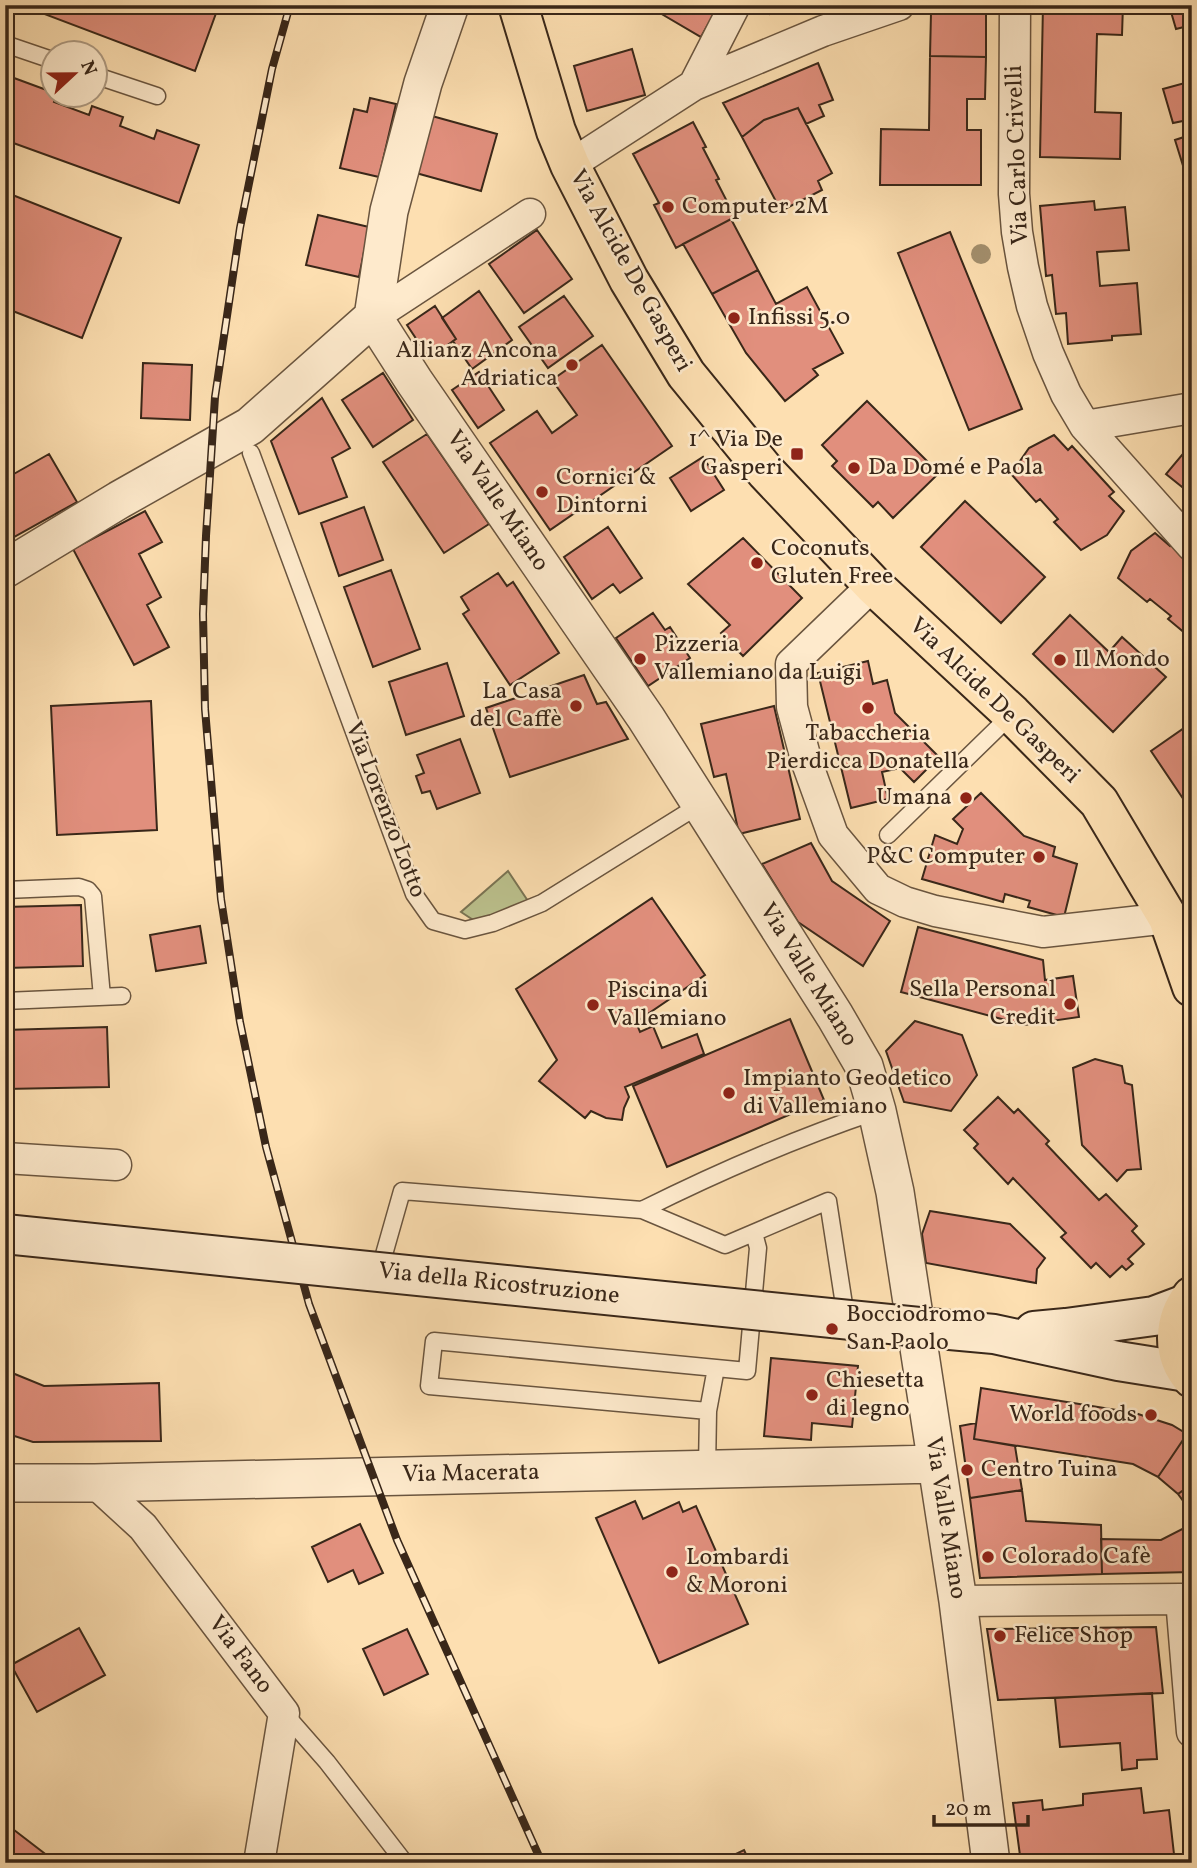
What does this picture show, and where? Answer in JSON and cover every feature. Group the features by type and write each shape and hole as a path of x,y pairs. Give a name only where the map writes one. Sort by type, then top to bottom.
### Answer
{"main road":[{"name":"Via Alcide De Gasperi","path":"518,5 556,131 570,165 629,280 686,374 766,472 873,585 1012,714 1099,802 1168,918 1192,987"},
{"name":"Via della Ricostruzione","path":"5,1234 993,1334 1189,1375"},
{"name":"Via della Ricostruzione","path":"993,1334 1066,1328 1154,1316 1189,1300"},
{"path":"1189,1300 1178,1321 1176,1340 1179,1357 1189,1375"}],"street":[{"path":"373,317 389,211 423,83 450,5"},
{"path":"694,85 735,5"},
{"path":"570,165 694,85 823,31 898,5"},
{"name":"Via Carlo Crivelli","path":"1015,5 1014,194 1017,232 1032,306 1066,394 1085,426 1192,546"},
{"path":"5,569 119,500 250,426 373,317 530,214"},
{"name":"Via Valle Miano","path":"373,317 414,381 646,718 864,1066 895,1192 958,1601 991,1863"},
{"path":"1085,426 1192,408"},
{"path":"873,585 791,664 792,707 807,763 833,835 878,889 905,902 935,911 1043,932 1168,918"},
{"path":"5,1158 116,1165"},
{"name":"Via Macerata","path":"5,1483 936,1464"},
{"name":"Via Fano","path":"95,1483 143,1527 285,1713 259,1863"},
{"path":"958,1601 1181,1599 1192,1732"}],"lane":[{"path":"5,44 38,55"},
{"path":"108,80 157,96"},
{"name":"Via Lorenzo Lotto","path":"251,453 414,894 433,921 465,930 493,923 542,902 701,804"},
{"path":"888,835 1012,714"},
{"path":"5,890 79,887 88,890 93,896 102,997"},
{"path":"5,1001 122,996"},
{"path":"642,1210 827,1128 877,1111"},
{"path":"753,1310 379,1273 402,1191 642,1210 725,1245 828,1201 845,1311"},
{"path":"708,1411 429,1386 434,1341 747,1371 758,1248 754,1233"},
{"path":"707,1469 708,1411 716,1368"},
{"path":"285,1713 327,1762 405,1863"}],"green space":[{"path":"508,871 528,901 478,923 461,912"}],"building":[{"path":"41,5 156,5 165,9 166,5 219,5 195,71 39,12"},
{"path":"648,5 719,5 701,37"},
{"path":"767,5 793,5 770,14"},
{"path":"1043,5 1123,5 1122,35 1097,34 1095,112 1121,113 1120,159 1040,157"},
{"path":"1169,5 1192,5 1192,25 1176,29"},
{"path":"931,13 986,14 986,57 930,56"},
{"path":"632,49 645,95 587,111 574,66"},
{"path":"930,56 986,57 985,99 967,99 967,130 981,130 981,185 880,185 881,129 929,130"},
{"path":"818,63 833,100 819,105 824,116 806,124 798,108 764,120 742,137 723,103"},
{"path":"14,78 38,87 38,108 70,108 89,115 91,108 98,108 123,117 120,126 154,139 157,130 199,145 179,203 5,140 5,101"},
{"path":"1192,81 1192,185 1189,185 1175,140 1187,136 1183,121 1173,123 1163,89"},
{"path":"370,98 396,104 379,177 340,168 354,109 367,112"},
{"path":"798,108 832,173 818,181 822,190 781,211 742,137 764,120"},
{"path":"432,116 497,134 481,191 416,173"},
{"path":"693,122 719,179 716,180 735,217 676,248 654,205 659,203 633,154"},
{"path":"5,192 121,238 82,338 5,308"},
{"path":"1094,201 1095,210 1125,207 1129,250 1097,252 1100,286 1137,283 1141,334 1068,344 1066,313 1056,314 1052,275 1046,276 1040,206"},
{"path":"318,215 369,227 359,277 306,265"},
{"path":"731,219 758,270 712,294 683,244"},
{"path":"537,230 572,279 524,313 489,264"},
{"path":"950,232 1022,409 969,430 898,253"},
{"path":"758,270 776,304 807,287 843,353 813,369 818,375 785,401 746,353 712,294"},
{"path":"479,291 512,340 472,369 453,341 456,339 442,318"},
{"path":"564,296 593,336 548,368 519,327"},
{"path":"435,306 456,339 429,358 407,325"},
{"path":"602,345 672,446 550,530 490,443 537,411 552,433 577,415 552,380"},
{"path":"143,363 192,365 190,420 141,418"},
{"path":"479,372 504,410 478,428 452,390"},
{"path":"383,373 413,420 373,447 342,400"},
{"path":"322,398 350,448 332,458 347,497 299,514 271,441"},
{"path":"867,401 939,473 893,518 878,502 873,507 832,466 837,461 822,445"},
{"path":"427,434 489,524 444,553 383,462"},
{"path":"1054,435 1068,450 1072,446 1114,492 1109,496 1124,511 1107,535 1081,550 1054,522 1058,519 1040,499 1036,502 1011,474 1029,448"},
{"path":"1192,443 1192,495 1166,474"},
{"path":"49,454 77,502 5,542 5,479"},
{"path":"703,457 724,490 691,511 670,478"},
{"path":"965,501 1045,577 1001,623 921,547"},
{"path":"364,507 383,560 339,576 321,523"},
{"path":"145,511 162,542 139,554 161,597 147,605 169,647 134,665 73,549"},
{"path":"608,527 642,578 620,593 613,584 592,599 564,557"},
{"path":"1155,533 1170,546 1173,542 1192,558 1192,639 1168,619 1171,616 1150,599 1147,602 1118,578 1131,551"},
{"path":"743,538 802,598 743,656 721,633 730,625 688,584"},
{"path":"391,570 420,649 373,667 344,587"},
{"path":"498,573 507,586 513,582 559,653 510,685 463,614 469,610 461,597"},
{"path":"653,613 665,630 670,627 690,658 648,686 616,638"},
{"path":"1070,615 1109,652 1122,637 1166,677 1113,732 1033,654"},
{"path":"868,661 873,684 887,680 895,713 939,757 914,782 900,768 882,772 888,799 851,808 818,673"},
{"path":"447,663 464,716 406,735 389,682"},
{"path":"584,675 597,704 606,702 628,739 510,777 486,708"},
{"path":"151,701 157,830 57,835 51,706"},
{"path":"774,706 800,819 739,834 726,774 714,777 701,724"},
{"path":"1187,726 1192,733 1192,812 1151,751"},
{"path":"460,739 480,793 437,809 430,791 422,793 416,776 424,773 417,755"},
{"path":"981,793 1024,836 1055,847 1053,856 1077,864 1064,917 1028,907 1030,901 1005,894 1003,902 922,879 935,835 957,844 963,829 953,819"},
{"path":"811,843 832,881 890,921 863,966 798,922 762,864"},
{"name":"Piscina di Vallemiano","path":"652,898 705,975 636,1022 640,1032 653,1026 662,1048 697,1034 704,1054 625,1087 629,1097 622,1120 606,1118 591,1111 585,1118 539,1081 557,1060 516,989"},
{"path":"81,905 83,966 5,968 5,907"},
{"path":"200,926 206,963 156,971 150,935"},
{"path":"918,927 1043,960 1045,980 1073,976 1079,1017 1024,1025 901,992"},
{"name":"Impianto Geodetico di Vallemiano","path":"790,1019 824,1100 667,1167 633,1086"},
{"path":"915,1021 962,1035 977,1075 951,1111 904,1102 886,1051"},
{"path":"107,1027 109,1087 5,1089 5,1030"},
{"path":"1095,1059 1122,1066 1125,1083 1132,1085 1141,1169 1127,1170 1117,1181 1082,1145 1073,1068"},
{"path":"998,1097 1014,1113 1018,1109 1049,1141 1046,1144 1099,1200 1106,1194 1137,1226 1132,1231 1144,1244 1128,1259 1133,1264 1126,1270 1122,1266 1110,1277 1096,1263 1091,1268 1061,1237 1066,1233 1013,1178 1008,1184 974,1148 978,1144 964,1130"},
{"path":"930,1211 1010,1224 1045,1258 1037,1269 1036,1283 926,1263 922,1234"},
{"name":"Chiesetta di legno","path":"771,1358 858,1366 852,1427 812,1423 811,1440 764,1436"},
{"path":"5,1370 44,1386 159,1383 161,1441 33,1442 5,1433"},
{"path":"981,1388 1135,1413 1172,1425 1187,1434 1158,1477 1133,1464 974,1439"},
{"path":"976,1423 974,1439 1015,1446 1022,1490 970,1498 960,1426"},
{"path":"1187,1434 1192,1438 1192,1484 1178,1494 1158,1477"},
{"path":"1192,1484 1192,1513 1178,1494"},
{"path":"1022,1490 1026,1521 1101,1525 1102,1574 980,1578 970,1498"},
{"name":"Lombardi & Moroni","path":"635,1501 643,1519 679,1502 683,1512 696,1506 748,1624 659,1663 596,1518"},
{"path":"360,1524 383,1573 359,1584 353,1570 328,1582 312,1547"},
{"path":"1192,1524 1192,1572 1102,1574 1101,1539 1161,1540"},
{"path":"1156,1627 1163,1693 998,1700 987,1629"},
{"path":"79,1628 105,1675 37,1712 11,1665"},
{"path":"407,1629 428,1674 384,1695 363,1649"},
{"path":"1152,1693 1157,1759 1137,1760 1137,1768 1122,1770 1120,1743 1060,1747 1055,1698"},
{"path":"1141,1788 1144,1813 1169,1810 1175,1863 1021,1863 1013,1803 1042,1800 1043,1810 1083,1805 1083,1794"},
{"path":"5,1823 57,1863 5,1863"},
{"path":"744,1850 750,1863 717,1863"},
{"path":"354,1855 361,1863 345,1863"}],"railway":[{"path":"290,5 272,69 240,228 215,397 203,614 205,709 221,899 240,1022 266,1147 309,1304 397,1540 542,1863"}],"place":[{"name":"Computer 2M","path":"668,207"},
{"name":"Infissi 5.0","path":"734,318"},
{"name":"Allianz Ancona Adriatica","path":"572,365"},
{"name":"1^ Via De Gasperi","path":"797,454"},
{"name":"Da Domé e Paola","path":"854,468"},
{"name":"Cornici & Dintorni","path":"542,492"},
{"name":"Coconuts Gluten Free","path":"757,563"},
{"name":"Pizzeria Vallemiano da Luigi","path":"640,659"},
{"name":"Il Mondo","path":"1060,660"},
{"name":"La Casa del Caffè","path":"576,706"},
{"name":"Tabaccheria Pierdicca Donatella","path":"868,708"},
{"name":"Umana","path":"966,798"},
{"name":"P&C Computer","path":"1039,857"},
{"name":"Sella Personal Credit","path":"1070,1004"},
{"name":"Piscina di Vallemiano","path":"593,1005"},
{"name":"Impianto Geodetico di Vallemiano","path":"729,1093"},
{"name":"Bocciodromo San Paolo","path":"832,1329"},
{"name":"Chiesetta di legno","path":"812,1395"},
{"name":"World foods","path":"1151,1415"},
{"name":"Centro Tuina","path":"967,1470"},
{"name":"Colorado Cafè","path":"988,1557"},
{"name":"Lombardi & Moroni","path":"672,1572"},
{"name":"Felice Shop","path":"1000,1636"}]}
